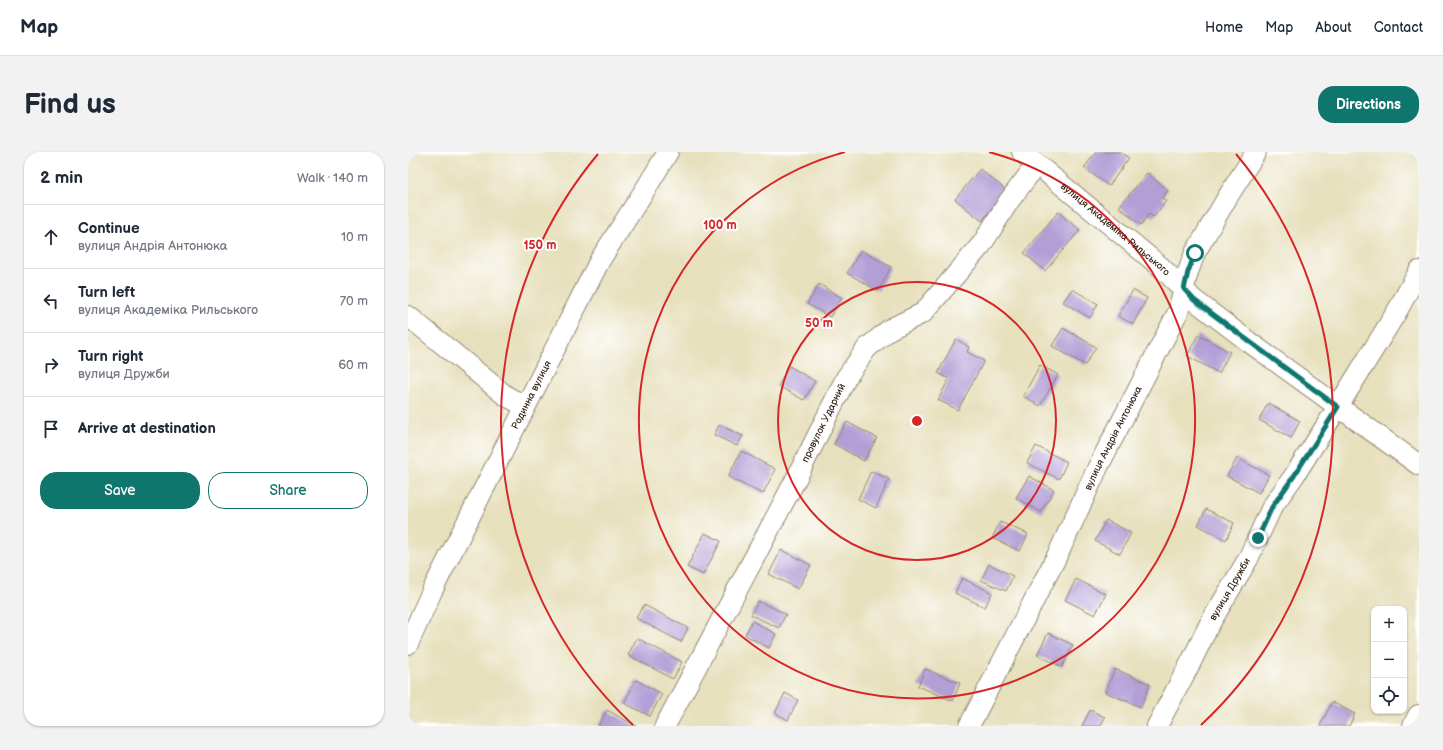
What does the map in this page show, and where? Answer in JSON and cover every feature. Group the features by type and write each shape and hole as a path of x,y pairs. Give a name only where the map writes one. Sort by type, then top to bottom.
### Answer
{"street":[{"name":"Родинна вулиця","path":"408,644 432,591 600,260 668,152"},
{"name":"вулиця Андрія Антонюка","path":"969,726 1059,552 1098,467 1178,312 1188,272 1195,253 1256,152"},
{"name":"вулиця Академіка Рильського","path":"1029,158 1161,267 1194,300 1419,465"},
{"name":"провулок Ударний","path":"665,726 796,477 846,378 866,348 890,329 924,314 982,244 1009,200 1029,158"},
{"name":"вулиця Дружби","path":"1157,726 1192,662 1209,625 1248,559 1272,507 1294,476 1338,407 1396,313 1419,271"},
{"path":"408,316 506,396 525,406"},
{"path":"1414,726 1419,716"}],"building":[{"path":"1096,152 1120,152 1129,158 1109,186 1084,168"},
{"path":"980,169 1006,190 982,221 955,199"},
{"path":"1147,173 1168,190 1162,198 1166,201 1154,217 1149,214 1141,225 1119,207"},
{"path":"1058,212 1080,230 1045,271 1024,253"},
{"path":"861,250 891,267 878,291 847,273"},
{"path":"819,284 842,298 830,317 807,304"},
{"path":"1072,289 1098,304 1090,318 1063,302"},
{"path":"1133,290 1147,298 1133,324 1118,316"},
{"path":"1063,328 1096,347 1085,365 1052,346"},
{"path":"1198,335 1230,352 1219,373 1187,356"},
{"path":"956,339 969,347 967,352 984,361 958,410 938,400 949,379 938,373"},
{"path":"1040,365 1058,375 1040,406 1023,396"},
{"path":"789,366 815,381 804,400 778,386"},
{"path":"1268,403 1300,421 1291,438 1259,420"},
{"path":"847,422 877,438 864,461 834,444"},
{"path":"719,425 743,436 737,446 714,435"},
{"path":"1036,446 1067,462 1059,479 1027,463"},
{"path":"741,451 775,469 763,494 728,477"},
{"path":"1237,458 1269,475 1259,493 1227,476"},
{"path":"871,471 889,479 876,508 858,499"},
{"path":"1029,476 1054,490 1041,512 1016,498"},
{"path":"1206,509 1234,523 1226,540 1198,525"},
{"path":"1106,520 1131,533 1120,554 1095,541"},
{"path":"1000,522 1028,534 1020,551 992,538"},
{"path":"705,533 721,541 703,575 687,567"},
{"path":"781,550 811,565 798,589 769,574"},
{"path":"989,564 1013,576 1006,591 981,580"},
{"path":"962,578 992,593 985,607 955,593"},
{"path":"1076,579 1106,594 1095,615 1065,600"},
{"path":"758,601 786,614 779,628 751,615"},
{"path":"644,605 688,628 681,642 636,618"},
{"path":"752,621 776,634 769,648 745,635"},
{"path":"1048,633 1073,645 1062,667 1037,655"},
{"path":"637,638 682,662 673,679 628,655"},
{"path":"925,669 960,683 953,701 918,686"},
{"path":"1115,669 1150,684 1141,707 1105,692"},
{"path":"636,680 662,694 650,716 624,703"},
{"path":"785,693 798,700 788,720 775,713"},
{"path":"1332,702 1355,714 1349,726 1320,726"},
{"path":"607,710 636,726 598,726"},
{"path":"1090,710 1105,717 1101,726 1082,726"}],"route":[{"path":"1195,253 1184,289 1194,300 1338,407 1294,476 1272,507 1258,538"}]}
